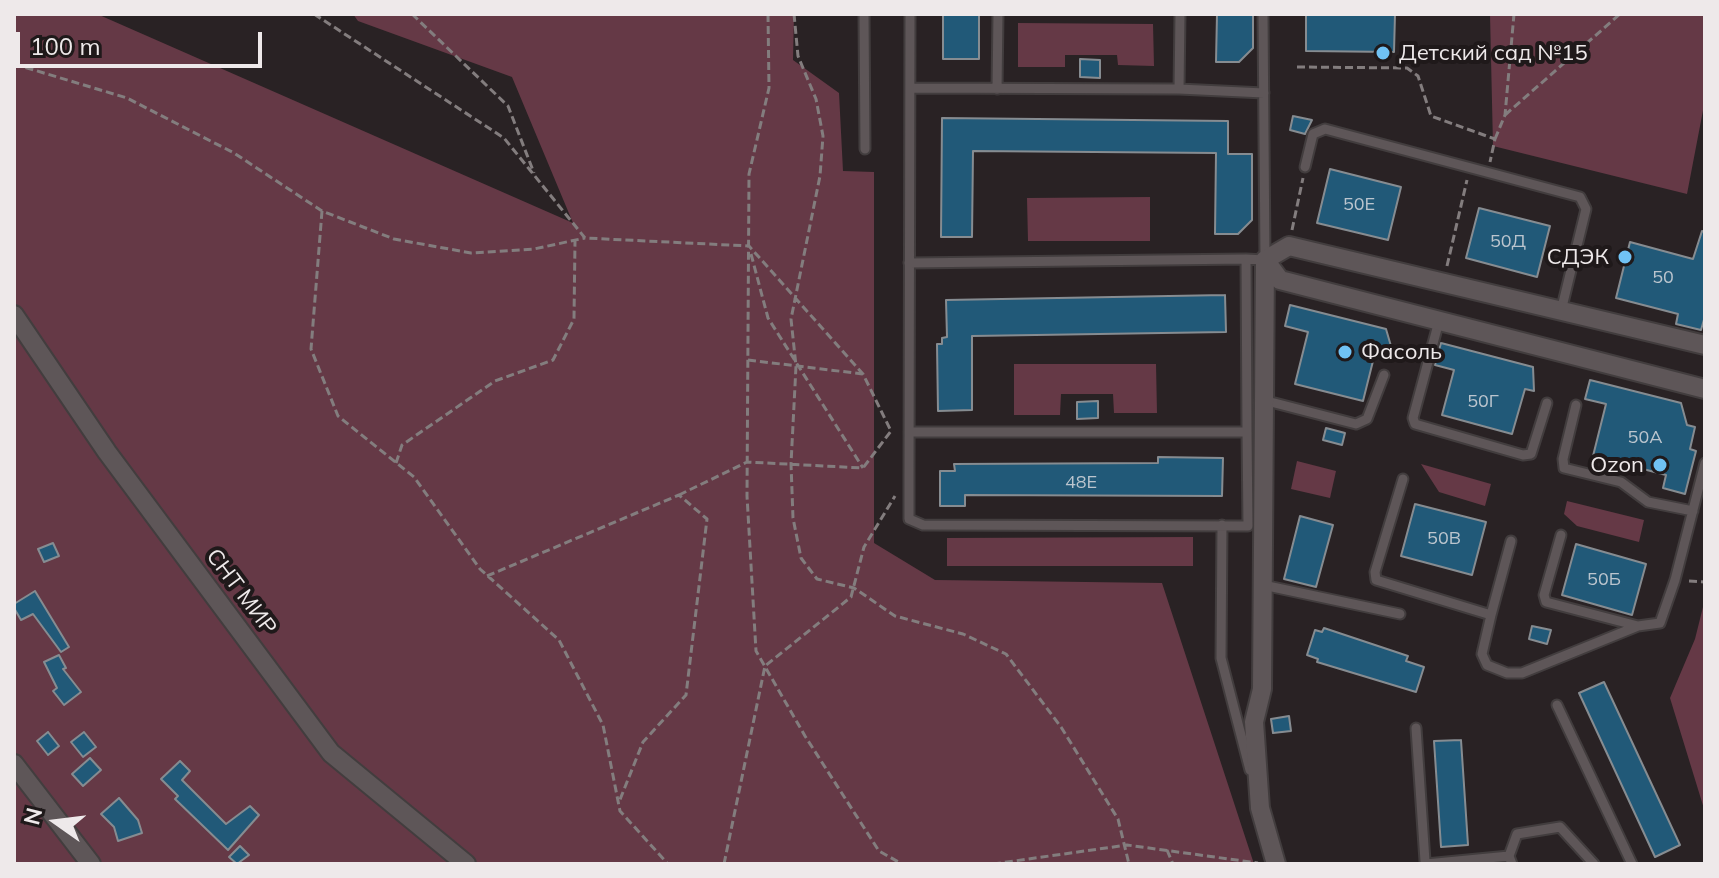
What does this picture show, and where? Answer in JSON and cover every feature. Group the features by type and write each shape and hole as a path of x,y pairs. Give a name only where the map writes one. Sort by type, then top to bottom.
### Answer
{"street":[{"path":"1265,260 1289,246 1705,345"},
{"path":"1265,260 1280,280 1705,389"},
{"path":"1265,260 1262,689 1254,722 1260,808 1276,864"},
{"name":"СНТ МИР","path":"14,315 107,452 331,753 466,864"},
{"path":"14,764 91,864"}],"lane":[{"path":"864,14 865,149"},
{"path":"910,14 909,519 923,525 1248,526 1246,259"},
{"path":"997,89 998,14"},
{"path":"1179,89 1180,14"},
{"path":"909,263 1265,260 1263,14"},
{"path":"910,88 1179,89 1264,93"},
{"path":"1305,167 1313,134 1325,129 1574,194 1584,202 1586,209 1561,311"},
{"path":"1439,321 1413,418 1415,424 1523,455 1531,454 1547,403"},
{"path":"1263,400 1356,424 1363,423 1384,375"},
{"path":"1576,405 1563,459 1564,468 1621,482 1648,502 1693,511"},
{"path":"909,432 1247,432"},
{"path":"1511,541 1482,654 1487,665 1507,673 1522,673 1638,626 1660,623 1675,580 1705,463"},
{"path":"1403,479 1375,572 1376,580 1491,615"},
{"path":"1222,525 1221,658 1260,808"},
{"path":"1561,535 1544,595 1546,602 1638,626"},
{"path":"1263,585 1400,614"},
{"path":"1557,705 1632,864"},
{"path":"1416,728 1426,863 1511,860 1517,834 1560,827 1594,864"}],"path":[{"path":"314,14 504,138 585,238"},
{"path":"412,14 508,106 535,177"},
{"path":"768,14 769,88 749,174 747,462 756,651 805,736 879,851 902,864"},
{"path":"794,14 798,56 816,99 823,136 820,176 791,319 796,366 791,464 793,518 801,558 817,579 854,588 895,616 963,634 1006,654 1061,727 1118,819 1127,845 1129,864"},
{"path":"1488,173 1495,139 1505,115 1514,14"},
{"path":"1505,115 1620,14"},
{"path":"14,64 127,98 234,153 322,211 394,239 471,253 534,249 585,238 749,246 863,374 891,431 863,468"},
{"path":"1297,67 1407,68 1418,76 1431,116 1495,139"},
{"path":"1289,246 1305,167"},
{"path":"1443,282 1470,168"},
{"path":"322,211 311,349 338,416 414,477 487,576 559,640 603,725 620,811 668,864"},
{"path":"396,463 402,445 495,381 553,360 574,319 575,241"},
{"path":"749,246 768,318 863,468"},
{"path":"748,360 863,374"},
{"path":"487,576 679,495 747,462 863,468"},
{"path":"724,864 765,666 851,597 864,547 909,474"},
{"path":"619,802 643,742 686,695 707,519 679,495"},
{"path":"1675,580 1705,582"},
{"path":"993,864 1127,845 1265,864"},
{"path":"1167,850 1173,864"}],"shaded area":[{"path":"14,14 97,14 573,223 512,77 358,21 353,14 794,14 793,60 839,93 843,171 874,172 874,543 935,580 1162,583 1254,864 14,864"},
{"path":"1490,14 1705,14 1705,100 1687,194 1493,146"},
{"path":"1018,23 1153,24 1154,66 1118,65 1117,55 1065,55 1065,67 1018,67"},
{"path":"1150,197 1150,241 1028,241 1027,198"},
{"path":"1014,364 1156,364 1157,413 1114,413 1113,394 1061,394 1060,415 1014,415"},
{"path":"1297,461 1336,471 1330,498 1291,489"},
{"path":"1421,464 1491,484 1485,506 1439,492"},
{"path":"1567,501 1644,520 1639,542 1577,526 1564,514"},
{"path":"1193,537 1193,566 947,566 947,538"},
{"path":"1705,599 1705,812 1670,698 1695,639"}],"building":[{"path":"943,14 979,14 979,59 943,59"},
{"path":"1217,14 1253,14 1253,48 1239,62 1216,62"},
{"path":"1306,14 1395,14 1394,52 1306,51"},
{"path":"1080,59 1100,60 1100,78 1080,77"},
{"path":"1293,116 1312,120 1305,134 1290,130"},
{"path":"942,118 1228,121 1228,154 1252,154 1252,220 1238,234 1215,234 1216,153 973,151 972,237 941,237"},
{"path":"1330,169 1401,187 1388,240 1317,223"},
{"path":"1479,208 1550,226 1537,277 1466,258"},
{"path":"1702,231 1705,232 1705,316 1701,330 1676,324 1678,314 1616,298 1630,242 1693,259"},
{"path":"1225,295 1226,332 972,336 972,410 938,411 937,344 942,344 942,338 947,337 946,300"},
{"path":"1290,305 1386,329 1393,353 1376,349 1363,401 1295,384 1308,332 1285,326"},
{"path":"1441,343 1533,367 1534,391 1525,389 1512,434 1442,415 1454,370 1435,365"},
{"path":"1590,380 1681,403 1687,425 1695,427 1690,449 1696,451 1685,494 1663,488 1666,475 1593,456 1606,404 1585,399"},
{"path":"1098,401 1098,418 1077,419 1077,402"},
{"path":"1326,428 1345,433 1342,445 1323,440"},
{"path":"1158,457 1223,458 1222,496 965,495 965,506 940,506 940,471 955,471 954,464 1158,463"},
{"path":"1415,504 1486,522 1472,575 1401,556"},
{"path":"1300,516 1333,525 1316,587 1284,579"},
{"path":"53,543 59,556 44,562 38,549"},
{"path":"1576,544 1646,564 1632,615 1562,595"},
{"path":"35,591 69,647 61,652 33,614 21,620 14,608 14,604"},
{"path":"1532,626 1551,630 1547,644 1529,639"},
{"path":"1324,628 1408,656 1406,661 1424,667 1416,692 1317,662 1318,659 1307,655 1315,630 1322,632"},
{"path":"59,655 66,668 63,669 81,692 64,705 53,691 57,688 44,662"},
{"path":"1604,682 1680,845 1655,857 1579,693"},
{"path":"1289,716 1291,731 1273,733 1271,719"},
{"path":"48,732 59,746 48,755 37,741"},
{"path":"84,732 96,747 83,757 71,742"},
{"path":"1461,740 1468,845 1441,847 1434,741"},
{"path":"90,758 101,770 83,786 72,774"},
{"path":"180,761 190,771 182,780 226,824 250,806 259,815 228,850 175,799 178,796 161,779"},
{"path":"119,798 138,820 142,833 118,841 114,827 101,814"},
{"path":"240,846 249,855 237,864 229,857"}],"place":[{"name":"Детский сад №15","path":"1383,53"},
{"name":"СДЭК","path":"1625,257"},
{"name":"Фасоль","path":"1345,352"},
{"name":"Ozon","path":"1660,465"}]}
